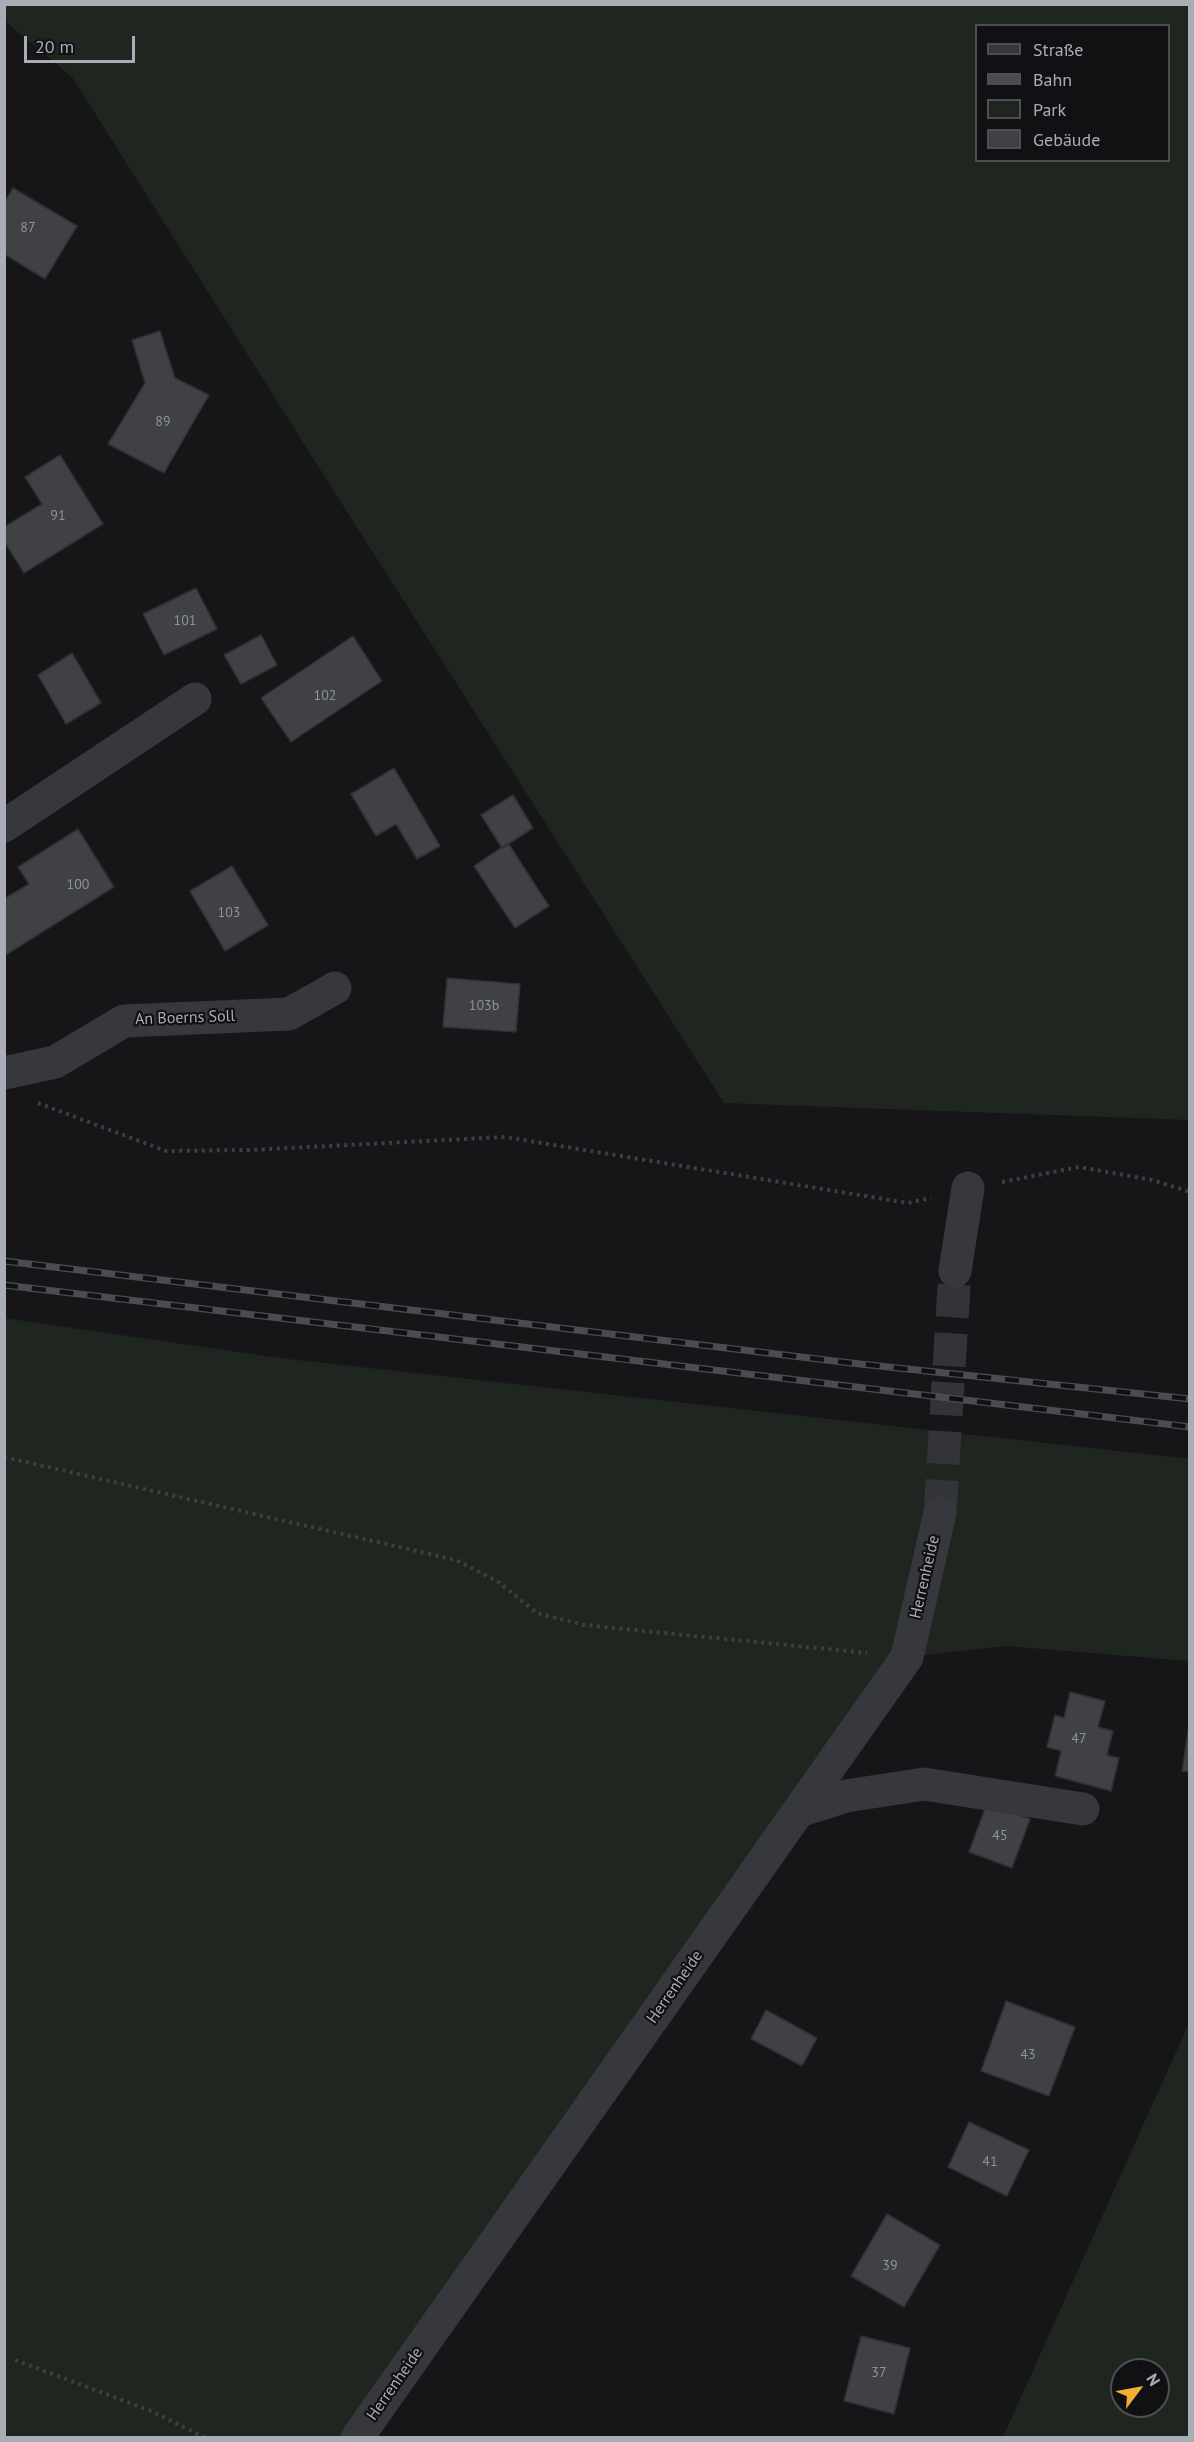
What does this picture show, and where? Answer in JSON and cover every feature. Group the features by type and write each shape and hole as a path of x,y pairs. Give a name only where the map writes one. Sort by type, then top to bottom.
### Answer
{"street":[{"path":"4,826 195,699"},
{"name":"An Boerns Soll","path":"4,1073 55,1062 124,1020 289,1014 335,988"},
{"path":"954,1271 968,1188"},
{"name":"Herrenheide","path":"357,2438 907,1657 940,1513"},
{"path":"799,1811 846,1796 924,1784 1083,1809"}],"path":[{"path":"37,1102 166,1151 250,1150 505,1137 908,1203 968,1188 1079,1167 1152,1180 1190,1192"},
{"path":"4,1457 456,1560 498,1581 537,1613 584,1625 907,1657"},
{"path":"15,2360 151,2411 206,2438"}],"green space":[{"path":"4,5 1189,5 1189,1120 724,1103 72,77 5,21"},
{"path":"4,1318 279,1358 1189,1459 1189,1661 1005,1646 907,1657 357,2437 5,2437"},
{"path":"1189,2023 1189,2437 1003,2437"}],"building":[{"path":"13,188 77,226 45,279 4,254 4,203"},
{"path":"160,331 175,378 209,395 164,473 108,444 145,383 132,340"},
{"path":"60,455 103,524 24,573 4,541 4,527 42,504 25,477"},
{"path":"196,588 217,629 164,655 143,614"},
{"path":"261,635 277,665 241,684 224,655"},
{"path":"353,636 382,681 291,742 261,698"},
{"path":"72,653 101,703 66,724 38,675"},
{"path":"394,768 440,846 417,859 396,824 376,836 351,794"},
{"path":"513,795 533,828 502,848 481,815"},
{"path":"78,829 114,887 4,956 4,899 29,884 18,867"},
{"path":"508,843 549,906 515,928 474,866"},
{"path":"232,866 268,925 225,951 190,891"},
{"path":"447,978 520,984 516,1032 443,1027"},
{"path":"1070,1692 1105,1701 1098,1727 1113,1731 1107,1755 1119,1758 1111,1791 1055,1776 1061,1751 1047,1747 1055,1715 1064,1718"},
{"path":"1190,1718 1190,1772 1182,1771"},
{"path":"987,1803 1030,1819 1012,1868 969,1852"},
{"path":"1006,2001 1075,2027 1049,2096 981,2071"},
{"path":"766,2010 817,2038 802,2066 751,2039"},
{"path":"969,2122 1029,2150 1007,2196 948,2167"},
{"path":"887,2214 940,2245 904,2307 851,2276"},
{"path":"861,2336 910,2348 894,2414 844,2401"}],"tunnel":[{"path":"940,1513 955,1271"}],"railway":[{"path":"4,1261 851,1363 1190,1399"},
{"path":"4,1285 1190,1427"}]}
